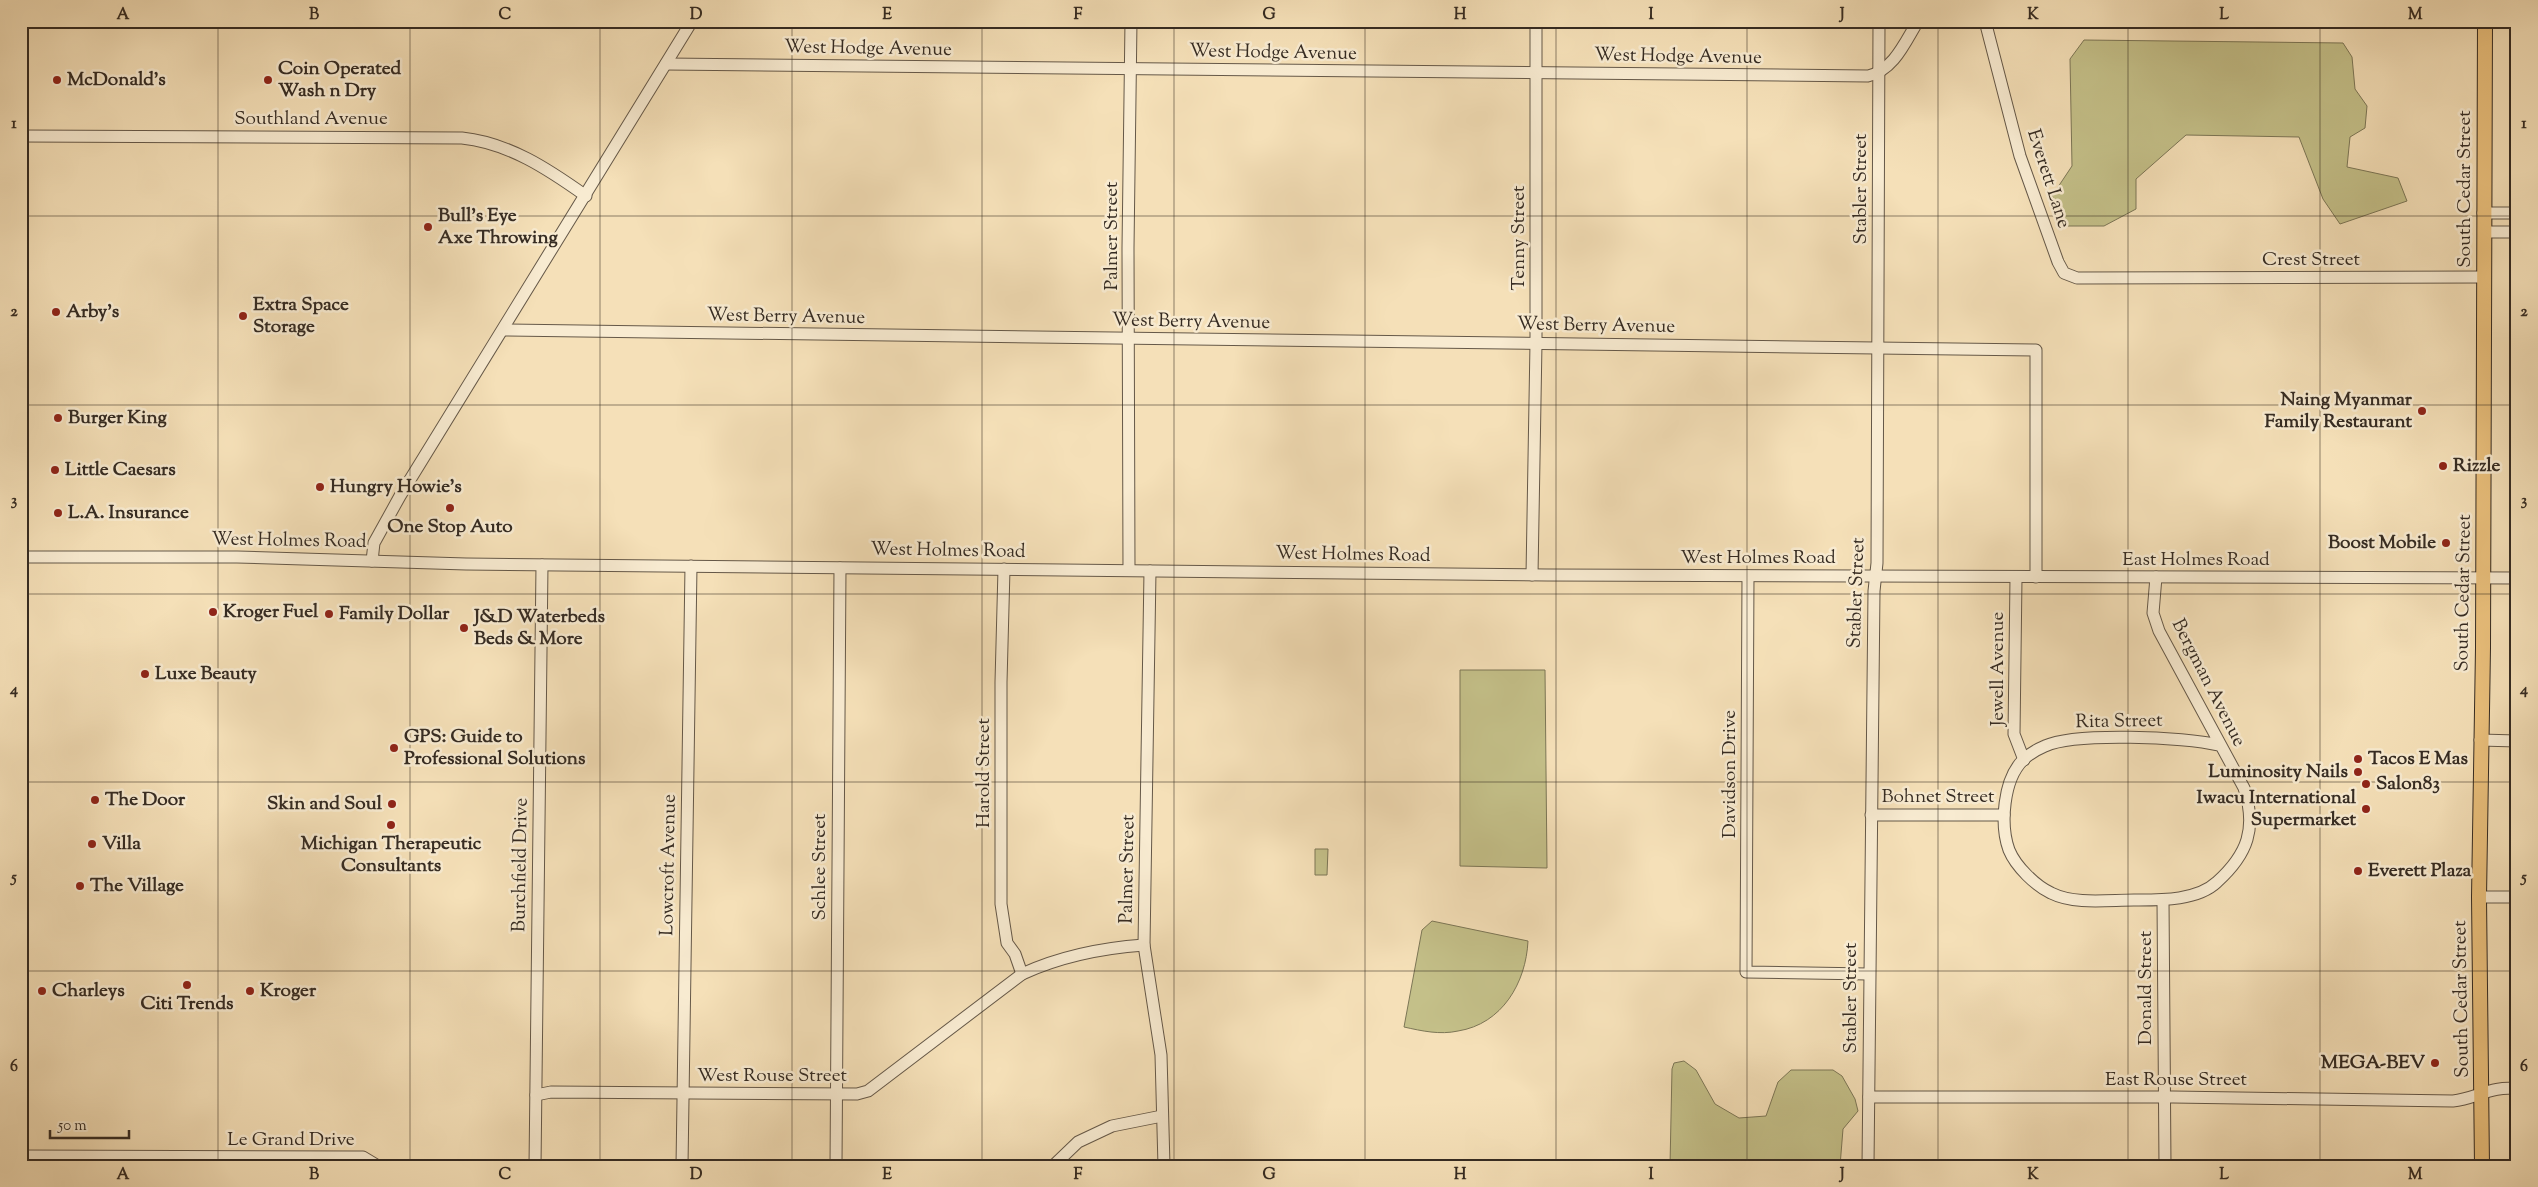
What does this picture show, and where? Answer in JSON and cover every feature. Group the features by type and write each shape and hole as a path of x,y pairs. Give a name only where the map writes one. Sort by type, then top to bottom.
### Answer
{"main road":[{"name":"South Cedar Street","path":"2482,1166 2479,897 2483,578 2485,21"}],"street":[{"path":"372,561 374,543 400,496 504,330 692,21"},
{"name":"Palmer Street","path":"1129,570 1130,339 1128,248 1132,69 1131,21"},
{"name":"Tenny Street","path":"1532,575 1536,343 1536,21"},
{"name":"Stabler Street","path":"1868,1166 1868,974 1878,348 1879,21"},
{"path":"1879,74 1893,61 1918,21"},
{"name":"Everett Lane","path":"1985,21 2020,156 2058,262 2064,273 2077,278 2138,278"},
{"name":"West Hodge Avenue","path":"666,64 1868,76 1879,74"},
{"name":"Southland Avenue","path":"21,136 462,138 482,140 508,149 528,159 586,196"},
{"path":"2483,213 2517,213"},
{"path":"2484,232 2517,232"},
{"name":"Crest Street","path":"2138,278 2484,276"},
{"name":"West Berry Avenue","path":"504,330 2036,350 2036,577"},
{"name":"West Holmes Road","path":"21,557 236,557 542,565 1875,577"},
{"name":"Burchfield Drive","path":"536,1166 542,565"},
{"name":"Lowcroft Avenue","path":"682,1166 692,566"},
{"name":"Schlee Street","path":"836,1166 840,568"},
{"name":"Harold Street","path":"1004,569 1001,682 1001,904 1008,943 1015,954 1022,974"},
{"name":"Palmer Street","path":"1150,571 1144,945 1161,1056 1164,1166"},
{"name":"Davidson Drive","path":"1748,576 1746,972 1868,974"},
{"name":"East Holmes Road","path":"1875,577 2517,578"},
{"name":"Bergman Avenue","path":"2156,577 2153,613 2159,631 2218,745 2244,788 2250,807 2251,826 2234,867 2214,885 2196,893 2163,900"},
{"name":"Jewell Avenue","path":"2016,578 2014,734 2024,760"},
{"name":"Rita Street","path":"2024,760 2046,746 2067,740 2167,739 2218,745"},
{"path":"2480,740 2517,741"},
{"path":"2024,760 2015,770 2009,788 2004,815 2010,851 2029,877 2051,893 2071,899 2163,900"},
{"name":"Bohnet Street","path":"1871,815 2004,815"},
{"path":"2479,897 2517,897"},
{"name":"Donald Street","path":"2163,900 2165,1166"},
{"name":"West Rouse Street","path":"536,1095 551,1092 857,1094 868,1091 1022,974 1048,962 1110,947 1144,945"},
{"name":"East Rouse Street","path":"1869,1097 2173,1097 2453,1101 2465,1100 2482,1092 2500,1088 2517,1089"},
{"path":"1054,1166 1078,1142 1112,1126 1162,1116"},
{"name":"Le Grand Drive","path":"21,1156 363,1157 378,1165"}],"shaded area":[{"path":"2084,40 2343,43 2352,57 2355,89 2367,106 2365,128 2350,137 2347,167 2398,178 2407,201 2340,224 2323,199 2299,137 2186,135 2136,179 2136,209 2104,226 2067,226 2052,196 2072,166 2070,59"},
{"path":"1460,670 1545,670 1547,868 1460,866"},
{"path":"1315,849 1328,849 1327,875 1315,875"},
{"path":"1432,921 1528,941 1522,972 1517,986 1509,999 1499,1011 1474,1027 1438,1033 1404,1027 1422,930"},
{"path":"1684,1061 1696,1070 1715,1104 1739,1118 1766,1116 1778,1082 1791,1070 1833,1070 1842,1076 1855,1099 1858,1111 1843,1129 1840,1166 1670,1166 1672,1069 1674,1063"}],"place":[{"name":"McDonald's","path":"57,80"},
{"name":"Coin Operated Wash n Dry","path":"268,80"},
{"name":"Bull's Eye Axe Throwing","path":"428,227"},
{"name":"Arby's","path":"56,312"},
{"name":"Extra Space Storage","path":"243,316"},
{"name":"Naing Myanmar Family Restaurant","path":"2422,411"},
{"name":"Burger King","path":"58,418"},
{"name":"Rizzle","path":"2443,466"},
{"name":"Little Caesars","path":"55,470"},
{"name":"Hungry Howie's","path":"320,487"},
{"name":"One Stop Auto","path":"450,508"},
{"name":"L.A. Insurance","path":"58,513"},
{"name":"Boost Mobile","path":"2446,543"},
{"name":"Kroger Fuel","path":"213,612"},
{"name":"Family Dollar","path":"329,614"},
{"name":"J&D Waterbeds Beds & More","path":"464,628"},
{"name":"Luxe Beauty","path":"145,674"},
{"name":"GPS: Guide to Professional Solutions","path":"394,748"},
{"name":"Tacos E Mas","path":"2358,759"},
{"name":"Luminosity Nails","path":"2358,772"},
{"name":"Salon83","path":"2366,784"},
{"name":"The Door","path":"95,800"},
{"name":"Skin and Soul","path":"392,804"},
{"name":"Iwacu International Supermarket","path":"2366,809"},
{"name":"Michigan Therapeutic Consultants","path":"391,825"},
{"name":"Villa","path":"92,844"},
{"name":"Everett Plaza","path":"2358,871"},
{"name":"The Village","path":"80,886"},
{"name":"Citi Trends","path":"187,985"},
{"name":"Charleys","path":"42,991"},
{"name":"Kroger","path":"250,991"},
{"name":"MEGA-BEV","path":"2435,1063"}]}
